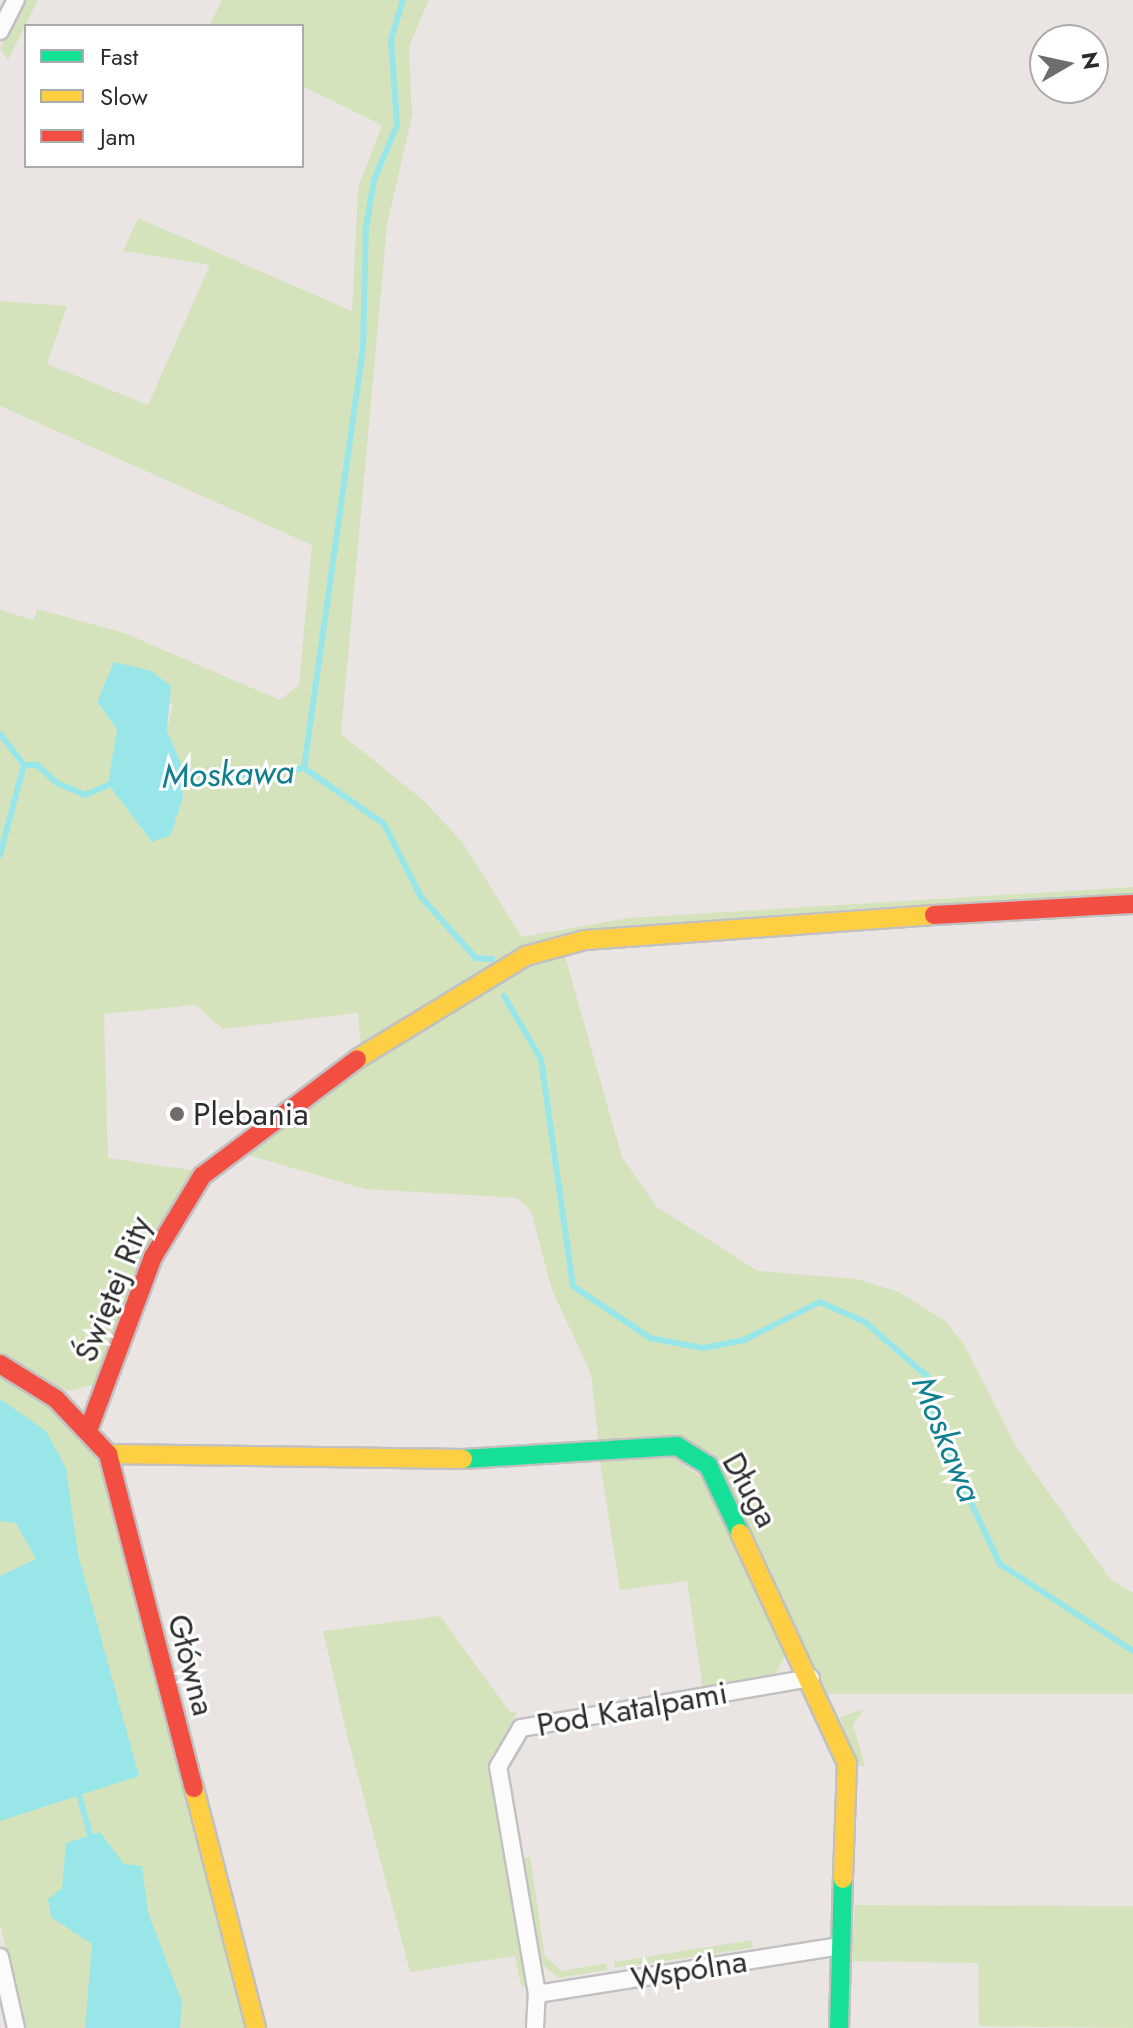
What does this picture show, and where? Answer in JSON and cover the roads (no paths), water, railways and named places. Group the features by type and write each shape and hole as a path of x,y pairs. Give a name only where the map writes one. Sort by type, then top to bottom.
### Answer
{"street":[{"path":"0,31 16,0"},
{"name":"Świętej Rity","path":"89,1428 153,1257 202,1176 309,1089 437,1015 526,956 585,940 1133,904"},
{"name":"Główna","path":"0,1364 89,1428 108,1454 256,2028"},
{"name":"Długa","path":"108,1454 424,1462 677,1446 708,1465 811,1678 847,1763 839,2028"},
{"name":"Pod Katalpami","path":"535,2028 537,1994 498,1767 521,1728 811,1678"},
{"name":"Wspólna","path":"537,1994 840,1946"},
{"path":"0,1957 16,2028"}],"water":[{"path":"114,662 151,671 171,686 167,731 181,763 183,797 171,835 152,842 108,784 117,729 97,702"},
{"path":"0,1399 46,1431 66,1468 78,1554 139,1776 0,1821 0,1576 36,1559 16,1523 0,1521"},
{"path":"100,1832 124,1864 142,1866 148,1912 182,2002 180,2028 85,2028 92,1944 51,1917 48,1899 62,1888 66,1843"}],"waterway":[{"path":"304,768 363,348 366,227 374,180 397,125 391,40 403,0"},
{"name":"Moskawa","path":"0,734 24,765 37,765 57,783 85,795 113,783"},
{"path":"0,855 24,765"},
{"name":"Moskawa","path":"175,771 226,777 304,768 384,824 421,897 476,958 492,959"},
{"name":"Moskawa","path":"504,996 541,1059 573,1286 650,1338 703,1348 744,1340 820,1302 865,1322 927,1376 934,1424 1000,1564 1133,1651"},
{"path":"79,1795 92,1842"}],"place":[{"name":"Plebania","path":"177,1114"}]}
